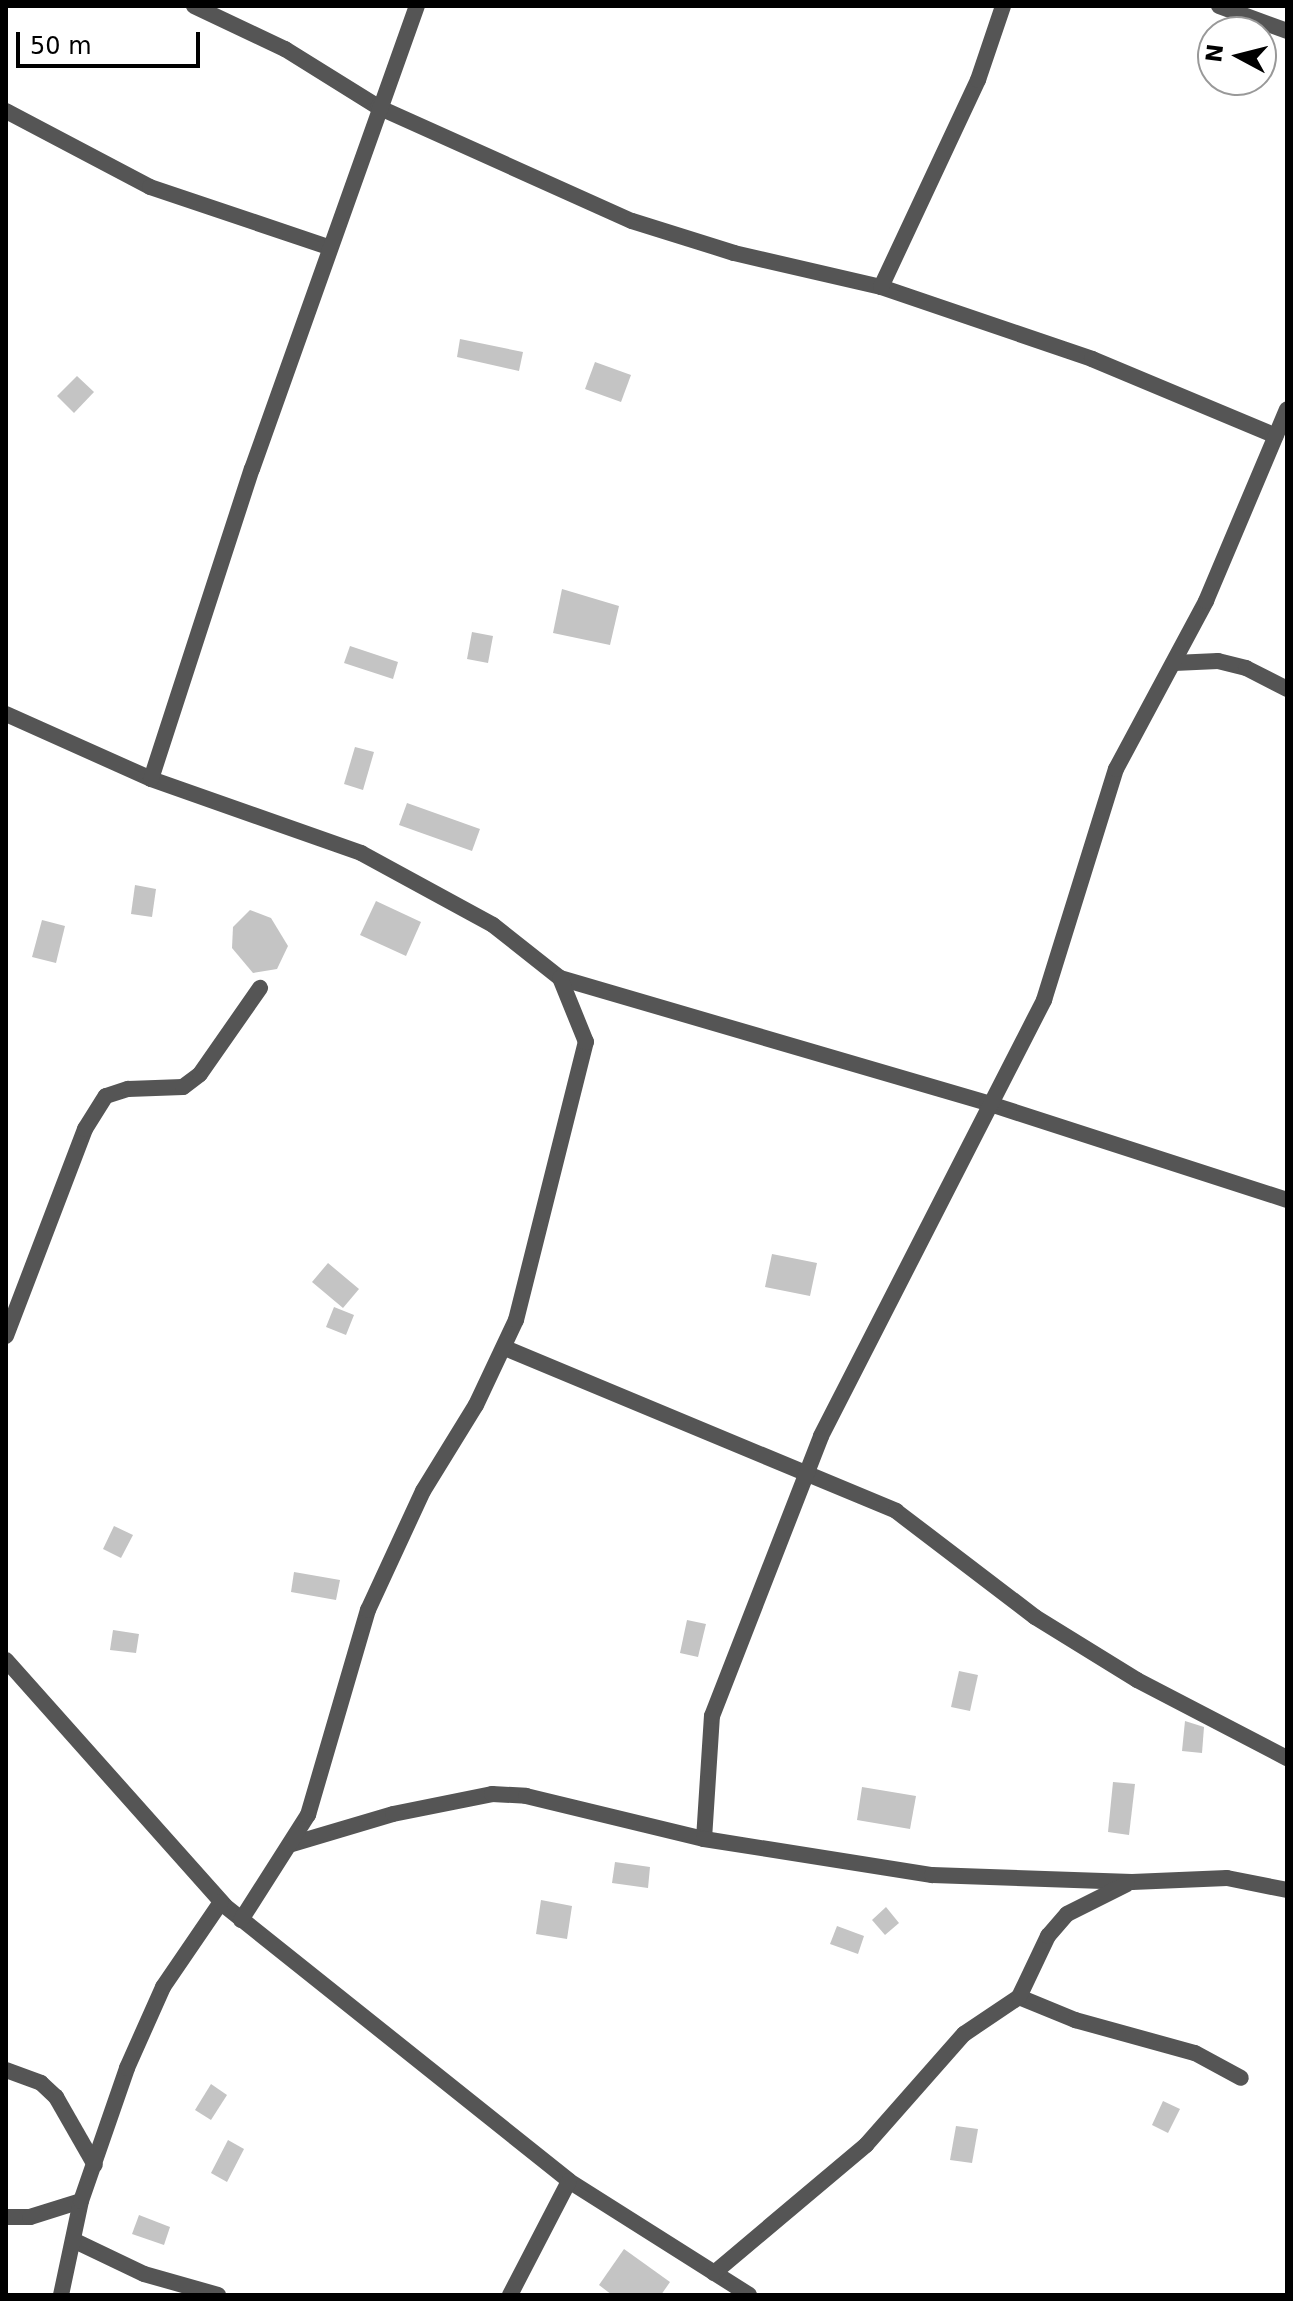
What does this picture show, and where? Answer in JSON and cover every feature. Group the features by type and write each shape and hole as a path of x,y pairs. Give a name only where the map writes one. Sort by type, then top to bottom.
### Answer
{"street":[{"path":"194,6 285,49 378,107 632,221 734,253 881,287 1092,359 1276,436"},
{"path":"151,779 328,247 417,6"},
{"path":"881,287 973,92 1003,6"},
{"path":"1219,6 1287,31"},
{"path":"6,111 150,187 328,247"},
{"path":"704,1839 705,1758 712,1716 810,1473 834,1404 987,1103 1017,1056 1044,1000 1116,769 1174,663 1287,409"},
{"path":"1174,663 1218,661 1246,668 1287,689"},
{"path":"6,714 151,779 361,853 493,925 560,978 987,1103 1287,1200"},
{"path":"241,1920 292,1844 317,1790 368,1610 423,1491 505,1348 526,1287 586,1042 560,978"},
{"path":"6,1336 85,1129 106,1096 128,1089 183,1087 200,1074 260,988"},
{"path":"505,1348 896,1511 1035,1617 1137,1680 1287,1758"},
{"path":"6,1660 221,1902 241,1920 569,2181 749,2295"},
{"path":"292,1844 393,1814 492,1794 526,1796 704,1839 932,1875 1132,1882 1227,1878 1287,1890"},
{"path":"714,2273 866,2145 964,2034 1019,1997 1058,1922 1078,1905 1132,1882"},
{"path":"61,2295 75,2241 81,2201 127,2068 163,1987 221,1902"},
{"path":"1019,1997 1075,2020 1195,2053 1241,2078"},
{"path":"6,2070 41,2083 56,2097 95,2165"},
{"path":"510,2295 569,2181"},
{"path":"6,2217 30,2217 81,2201"},
{"path":"75,2241 144,2274 218,2295"}],"building":[{"path":"460,339 523,352 519,371 457,357"},
{"path":"595,362 631,375 621,402 585,389"},
{"path":"77,376 94,392 74,413 57,396"},
{"path":"562,589 619,606 610,645 553,633"},
{"path":"472,632 493,636 488,663 467,659"},
{"path":"350,646 398,662 393,679 344,663"},
{"path":"355,747 374,752 363,790 344,784"},
{"path":"407,803 480,829 472,851 399,825"},
{"path":"135,885 156,889 152,917 131,914"},
{"path":"376,901 421,922 406,956 360,935"},
{"path":"250,910 271,918 288,946 277,969 253,973 232,948 233,927"},
{"path":"42,920 65,926 56,963 32,957"},
{"path":"772,1254 817,1263 810,1296 765,1287"},
{"path":"328,1263 359,1289 343,1308 312,1282"},
{"path":"334,1307 354,1315 346,1335 326,1327"},
{"path":"114,1526 133,1535 121,1558 103,1549"},
{"path":"294,1572 340,1580 336,1600 291,1592"},
{"path":"687,1620 706,1624 698,1657 680,1653"},
{"path":"113,1630 139,1634 136,1653 110,1650"},
{"path":"959,1671 978,1675 970,1711 951,1707"},
{"path":"1185,1721 1204,1727 1202,1753 1182,1751"},
{"path":"1113,1782 1135,1784 1129,1835 1108,1832"},
{"path":"862,1787 916,1796 910,1829 857,1820"},
{"path":"615,1862 650,1867 648,1888 612,1883"},
{"path":"541,1900 572,1906 567,1939 536,1934"},
{"path":"886,1907 899,1923 885,1935 872,1920"},
{"path":"837,1926 864,1936 858,1954 830,1944"},
{"path":"211,2084 227,2095 211,2120 195,2110"},
{"path":"1163,2101 1180,2109 1168,2133 1152,2125"},
{"path":"956,2126 978,2129 972,2163 950,2160"},
{"path":"228,2140 244,2149 227,2182 211,2173"},
{"path":"139,2215 170,2227 164,2245 132,2234"},
{"path":"624,2249 670,2282 661,2295 612,2295 599,2285"}]}
